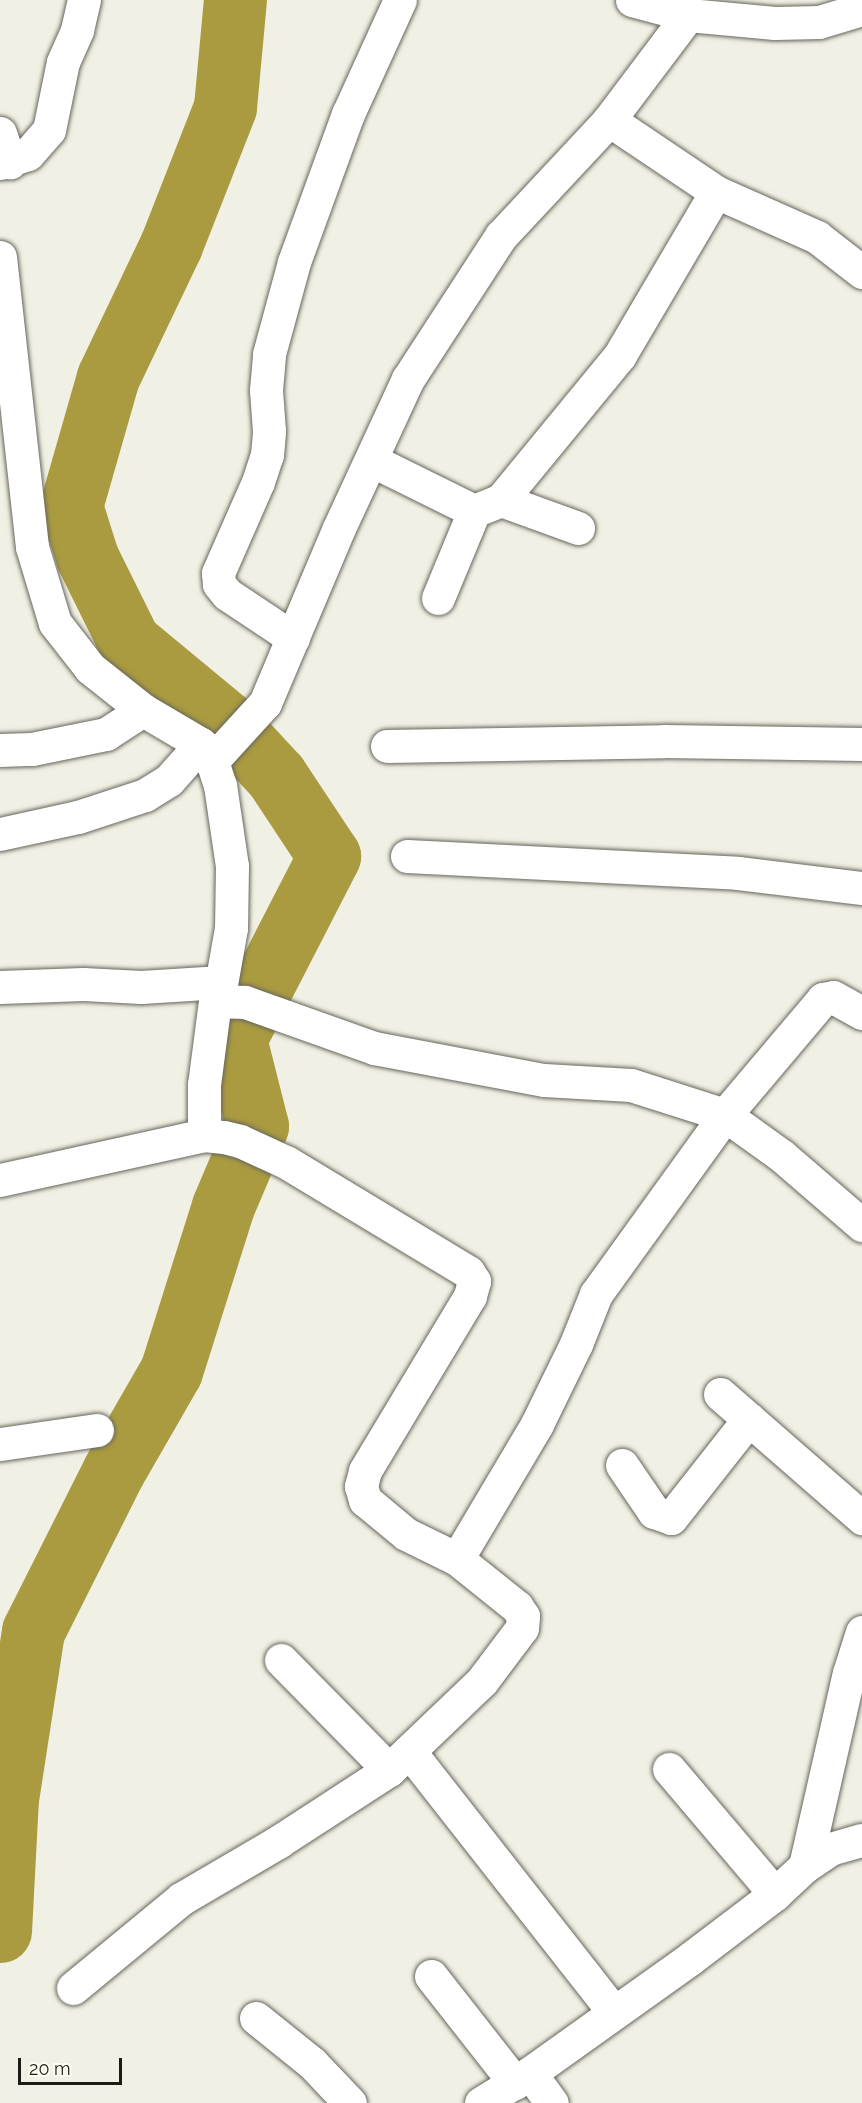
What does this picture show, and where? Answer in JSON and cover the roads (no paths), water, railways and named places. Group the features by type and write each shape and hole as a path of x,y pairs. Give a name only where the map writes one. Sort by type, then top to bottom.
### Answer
{"street":[{"path":"3,153 28,154 49,130 63,62 77,30 84,0"},
{"path":"293,638 226,594 219,584 218,573 258,482 267,455 269,431 266,390 269,354 294,262 348,114 400,0"},
{"path":"642,1 688,15 775,23 819,22 862,9"},
{"path":"0,834 78,817 145,795 213,751 265,703 339,528 408,379 501,236 609,120 688,15"},
{"path":"609,120 716,192 817,237 862,272"},
{"path":"438,598 488,506 620,355 716,192"},
{"path":"0,257 12,473 55,623 90,668 143,710 213,751 232,866 231,928 238,999 204,1084 204,1135"},
{"path":"371,460 488,506 578,528"},
{"path":"0,750 32,749 106,734 143,710"},
{"path":"387,746 664,741 862,744"},
{"path":"407,856 738,873 862,888"},
{"path":"0,987 83,984 141,987 238,999 374,1048 543,1080 631,1085 725,1114 782,1156 862,1225"},
{"path":"457,1559 537,1424 576,1344 597,1294 725,1114 823,999 833,997 862,1013"},
{"path":"0,1180 204,1135 240,1141 286,1162 468,1272 474,1281 470,1296 364,1471 361,1486 364,1500 406,1534 457,1559 517,1607 523,1616 522,1628 482,1681 399,1760 182,1899 73,1988"},
{"path":"720,1394 862,1518"},
{"path":"622,1465 654,1512 671,1518 749,1419"},
{"path":"0,1444 97,1430"},
{"path":"805,1866 849,1673 862,1632"},
{"path":"282,1660 399,1760 614,2011"},
{"path":"669,1769 775,1894"},
{"path":"481,2103 522,2078 775,1894 805,1866 830,1849 862,1840"},
{"path":"431,1976 522,2078 552,2103"},
{"path":"256,2018 312,2063 350,2103"}],"waterway":[{"path":"0,1931 7,1799 33,1631 114,1470 171,1371 223,1206 257,1126 235,1039 329,856 276,776 228,724 129,642 87,557 71,506 108,377 171,245 225,107 235,0"}]}
